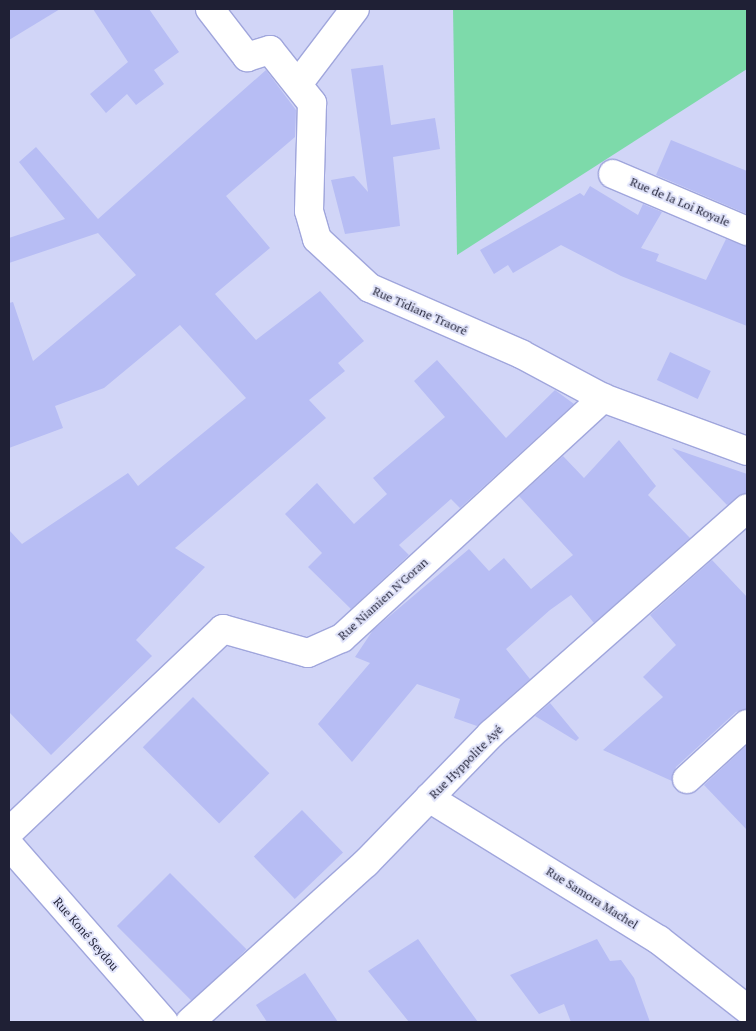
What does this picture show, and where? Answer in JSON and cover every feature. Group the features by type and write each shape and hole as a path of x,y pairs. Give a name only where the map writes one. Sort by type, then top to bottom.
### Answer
{"street":[{"name":"Rue Tidiane Traoré","path":"210,9 247,57 270,50 312,103 309,211 316,239 370,288 521,354 603,398 747,451"},
{"path":"298,84 355,9"},
{"name":"Rue de la Loi Royale","path":"613,174 747,231"},
{"name":"Rue Niamien N'Goran","path":"9,832 223,629 308,653 342,638 603,398"},
{"name":"Rue Hyppolite Ayé","path":"190,1022 366,863 491,734 747,508"},
{"path":"687,778 747,724"},
{"name":"Rue Samora Machel","path":"429,798 659,940 747,1009"},
{"name":"Rue Koné Seydou","path":"9,845 157,1021"}],"green space":[{"path":"453,9 747,9 747,69 457,255"}],"building":[{"path":"9,9 60,9 9,40"},
{"path":"93,9 149,9 179,52 154,70 164,84 136,105 127,94 106,113 90,94 128,62"},
{"path":"383,65 391,125 435,118 440,149 393,157 400,226 345,234 331,180 354,176 368,192 351,69"},
{"path":"266,70 296,110 295,137 226,196 270,248 215,294 256,340 320,291 364,341 338,363 345,371 309,400 326,418 175,548 205,567 136,640 152,656 51,755 9,712 9,530 22,544 128,473 138,486 246,398 180,325 104,388 55,406 63,428 9,448 9,303 13,302 33,361 136,275 98,233 9,263 9,238 65,219 19,162 36,147 98,219"},
{"path":"671,140 747,171 747,214 656,175"},
{"path":"590,186 638,215 643,204 662,212 641,248 659,254 656,261 706,280 726,239 747,246 747,326 621,276 561,245 513,273 508,265 494,274 480,250 580,193 584,196"},
{"path":"670,352 711,371 698,399 657,380"},
{"path":"437,360 506,438 555,390 574,404 460,508 451,499 399,545 409,555 351,609 308,567 322,553 285,514 317,483 354,524 387,494 373,478 445,417 414,381"},
{"path":"619,440 656,486 648,495 690,538 594,623 571,595 550,610 506,649 530,679 477,726 454,718 460,699 417,684 352,762 318,724 370,663 355,657 373,630 469,549 489,571 504,558 531,589 573,555 519,496 563,456 584,478"},
{"path":"672,448 747,474 747,493 727,505"},
{"path":"712,560 747,597 747,709 736,712 676,767 672,781 603,750 663,697 643,677 676,645 650,615"},
{"path":"193,697 269,773 219,824 143,747"},
{"path":"550,703 579,738 576,741 535,716"},
{"path":"747,745 747,830 704,785"},
{"path":"302,810 343,852 295,899 254,857"},
{"path":"170,873 246,949 193,1002 117,926"},
{"path":"418,939 478,1022 409,1022 368,971"},
{"path":"597,939 610,961 621,960 634,978 650,1022 571,1022 564,1004 539,1014 510,975"},
{"path":"305,973 338,1022 267,1022 256,1005"}]}
